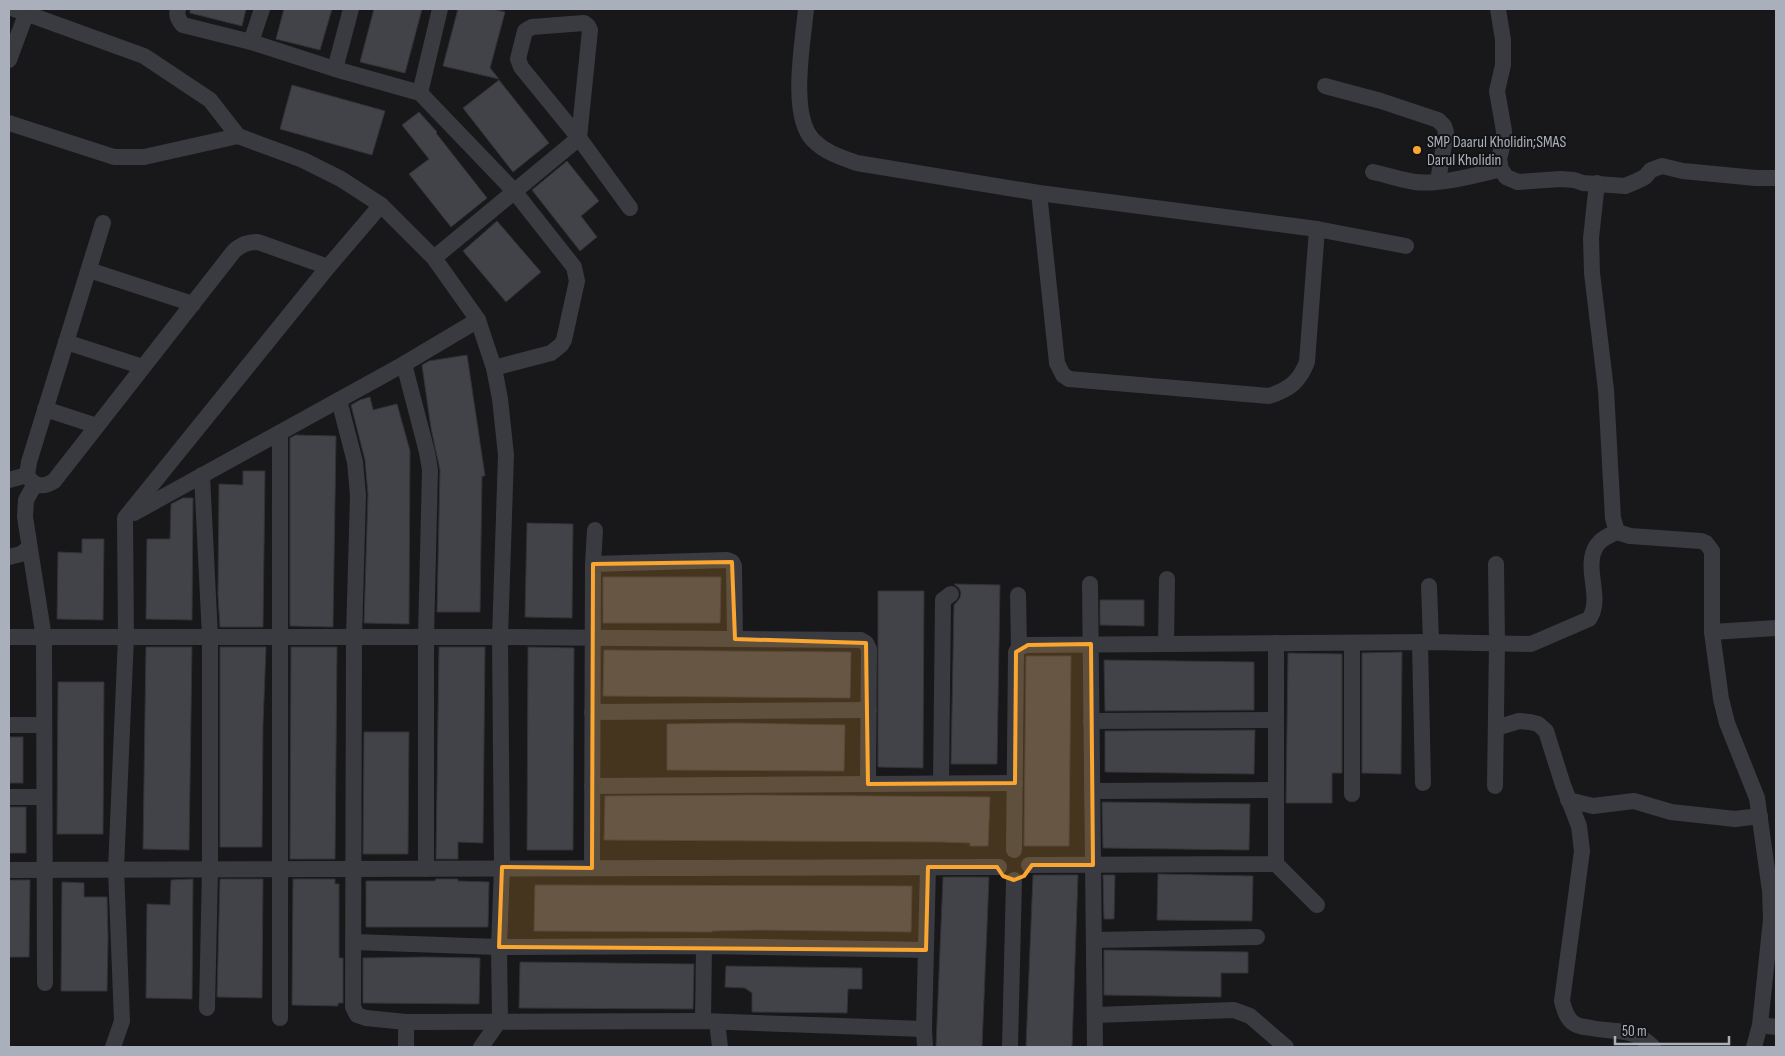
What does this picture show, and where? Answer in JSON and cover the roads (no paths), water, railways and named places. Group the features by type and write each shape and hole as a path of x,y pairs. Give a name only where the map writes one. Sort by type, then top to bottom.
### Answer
{"street":[{"path":"178,9 178,20 183,25 251,42 335,69 420,93 514,191 574,267 577,281 564,340 561,345 551,353 494,368"},
{"path":"251,42 262,9"},
{"path":"335,69 351,9"},
{"path":"420,93 440,9"},
{"path":"806,9 798,98 803,122 812,139 832,155 857,163 1039,193 1318,229 1406,246"},
{"path":"1498,9 1503,40 1502,74 1497,90 1504,130 1504,139 1499,158 1501,169 1506,177 1518,182 1562,178 1625,186 1645,177 1651,170 1662,166 1756,178 1776,178"},
{"path":"9,60 23,10 144,56 210,100 238,136 303,160 342,179 381,205 434,258 478,320 494,368 500,399 506,456 500,637 502,867 499,947 500,1020 481,1047"},
{"path":"434,258 579,138 590,30 584,24 528,28 525,31 518,59 521,67 579,138 630,208"},
{"path":"1325,86 1438,120 1444,126 1446,132 1438,181"},
{"path":"9,123 114,157 144,157 238,136"},
{"path":"1373,172 1416,182 1471,176 1501,169"},
{"path":"1597,183 1591,238 1592,273 1606,390 1613,518 1618,532"},
{"path":"1039,193 1057,363 1063,375 1069,378 1269,396 1283,392 1302,374 1307,362 1318,229"},
{"path":"113,1047 122,1021 116,869 126,637 125,518 328,266 381,205"},
{"path":"45,983 44,638 24,516 31,480 29,462 103,223"},
{"path":"9,480 31,480 42,486 54,481 234,251 246,243 258,242 328,266"},
{"path":"89,270 193,304"},
{"path":"125,518 404,364 478,320"},
{"path":"66,342 143,367"},
{"path":"404,364 430,470 426,637 426,869"},
{"path":"339,400 357,478 354,637 354,1011 361,1017 406,1022 500,1020 710,1022 924,1029"},
{"path":"45,409 97,426"},
{"path":"280,433 280,1018"},
{"path":"202,475 210,637 210,870 207,1008"},
{"path":"592,868 592,639 593,564 596,530"},
{"path":"1019,647 1028,645 1090,644 1497,642 1531,644 1589,619 1593,614 1593,555 1597,545 1605,537 1618,532 1630,536 1700,541 1709,546 1712,551 1712,632 1720,699 1727,723 1757,798 1771,905 1760,1025 1754,1047"},
{"path":"9,557 21,554 29,548"},
{"path":"593,564 727,560 732,562 734,566 735,639"},
{"path":"1495,786 1496,564"},
{"path":"1166,644 1167,579"},
{"path":"1090,584 1095,1047"},
{"path":"1423,783 1425,643 1429,586"},
{"path":"941,784 943,600 951,594"},
{"path":"1014,850 1016,652 1019,647 1018,595"},
{"path":"1712,632 1776,628"},
{"path":"9,637 500,637 861,640 866,643 869,649 868,784"},
{"path":"1276,643 1276,864"},
{"path":"1352,643 1352,794"},
{"path":"592,712 870,710"},
{"path":"1091,721 1276,720"},
{"path":"1496,728 1519,721 1538,724 1546,731 1568,800 1579,826 1582,851 1562,1001 1566,1015 1576,1025 1624,1031 1640,1036 1653,1047"},
{"path":"9,725 44,725"},
{"path":"592,786 1015,783"},
{"path":"1092,791 1276,790"},
{"path":"9,797 44,797"},
{"path":"1568,800 1593,806 1634,801 1671,812 1735,819 1760,816"},
{"path":"1014,850 1020,851 1028,860 1029,865 1028,871 1024,876 1014,880 1003,876 999,867 1003,855 1014,850"},
{"path":"1029,865 1276,864 1318,904"},
{"path":"9,870 280,870 502,867 999,867"},
{"path":"925,1047 928,867"},
{"path":"1010,1047 1014,880"},
{"path":"1094,940 1257,937"},
{"path":"354,942 499,947 704,946 926,950"},
{"path":"704,946 710,1022 720,1047"},
{"path":"1095,1015 1234,1010 1244,1012 1250,1016 1286,1047"},
{"path":"406,1022 406,1047"},
{"path":"1760,1025 1776,1027"}],"place":[{"name":"SMP Daarul Kholidin;SMAS Darul Kholidin","path":"1417,150"}]}
